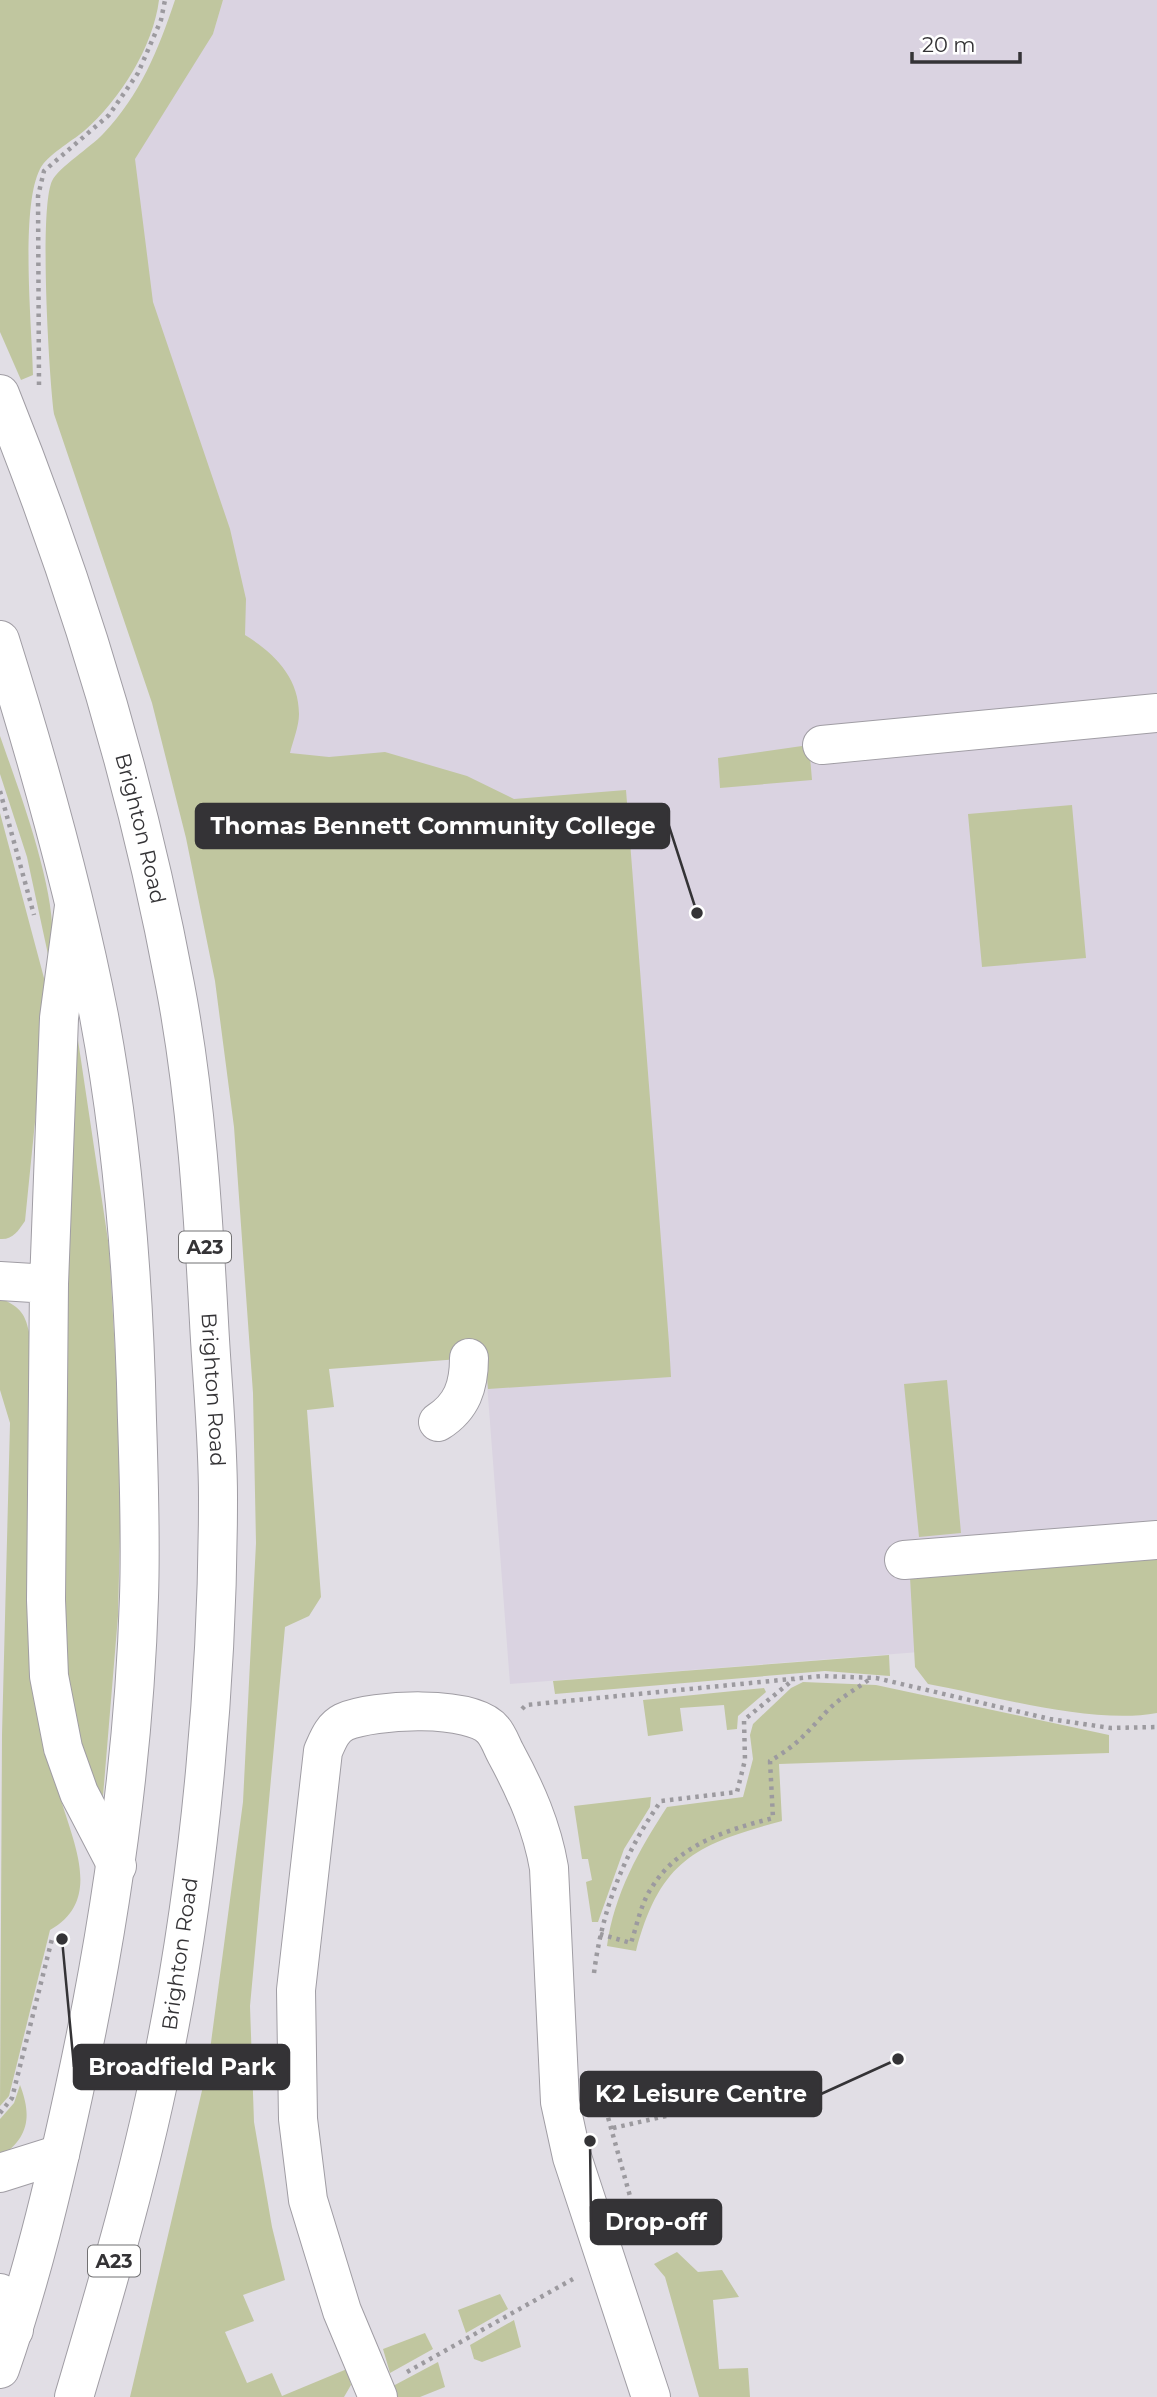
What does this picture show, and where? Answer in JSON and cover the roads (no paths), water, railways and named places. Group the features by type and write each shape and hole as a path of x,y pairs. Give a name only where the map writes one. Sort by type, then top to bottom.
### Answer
{"main road":[{"name":"Brighton Road","path":"0,394 48,515 104,683 176,987 204,1220 218,1492 215,1614 204,1772 169,2027 121,2237 74,2397"},
{"path":"0,640 31,736 75,900 100,1020 132,1266 139,1596 117,1866 90,2016 60,2154 14,2330 0,2369"},
{"path":"822,745 1157,713"},
{"path":"75,900 59,1018 49,1284 46,1600 49,1676 63,1748 79,1793 117,1866"},
{"path":"0,1281 49,1284"},
{"path":"438,1422 458,1406 469,1375 469,1358"},
{"path":"904,1560 1157,1540"},
{"path":"377,2393 342,2311 308,2200 298,2119 296,1990 323,1751 331,1733 342,1723 374,1714 464,1714 480,1719 493,1730 515,1769 544,1837 550,1868 560,2102 572,2157 651,2397"},
{"path":"0,2173 60,2154"},
{"path":"0,2293 14,2330"}],"place":[{"name":"Thomas Bennett Community College","path":"697,913"},
{"name":"Broadfield Park","path":"62,1939"},
{"name":"K2 Leisure Centre","path":"898,2059"},
{"name":"Drop-off","path":"590,2141"}]}
